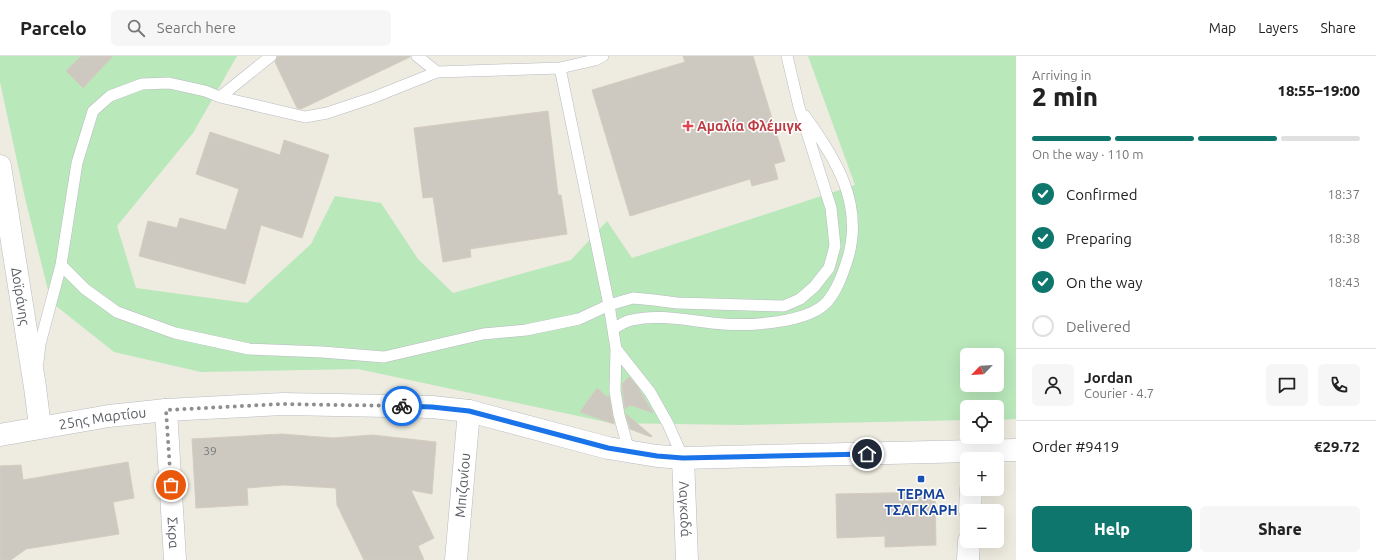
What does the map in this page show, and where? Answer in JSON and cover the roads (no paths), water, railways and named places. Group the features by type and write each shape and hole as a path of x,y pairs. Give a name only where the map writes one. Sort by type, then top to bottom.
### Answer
{"street":[{"name":"Δοϊράνης","path":"0,166 40,427"},
{"name":"25ης Μαρτίου","path":"0,435 109,416 166,410 282,404 425,407 469,411 608,448 657,456 683,458 960,455"},
{"name":"Σκρα","path":"166,410 175,560"},
{"name":"Μπιζανίου","path":"456,560 469,411"},
{"name":"25ης Μαρτίου","path":"999,452 1016,450"},
{"name":"Λαγκαδά","path":"683,458 687,560"},
{"path":"968,560 969,548"}],"lane":[{"path":"220,97 271,56"},
{"path":"417,56 437,72"},
{"path":"35,387 40,344 62,265 77,163 93,111 110,96 142,84 169,83 205,91 220,97 305,117 327,113 372,98 437,72 560,68 595,60 603,56"},
{"path":"62,265 86,289 117,312 175,333 249,349 322,352 384,357 483,334 526,330 579,319 609,306 633,298 677,303 784,306 800,299 814,287 828,268 835,246 831,208 799,107 787,56"},
{"path":"560,68 609,306 616,349 615,391 619,415 629,451"},
{"path":"613,329 631,320 651,318 690,320 723,324 763,323 790,320 810,314 826,302 840,283 850,250 852,219 850,197 839,170 819,136 799,107"},
{"path":"616,349 650,392 668,424 683,458"}],"place":[{"name":"Αμαλία Φλέμιγκ","path":"688,126"},
{"name":"ΤΕΡΜΑ ΤΣΑΓΚΑΡΗ","path":"921,479"}]}
